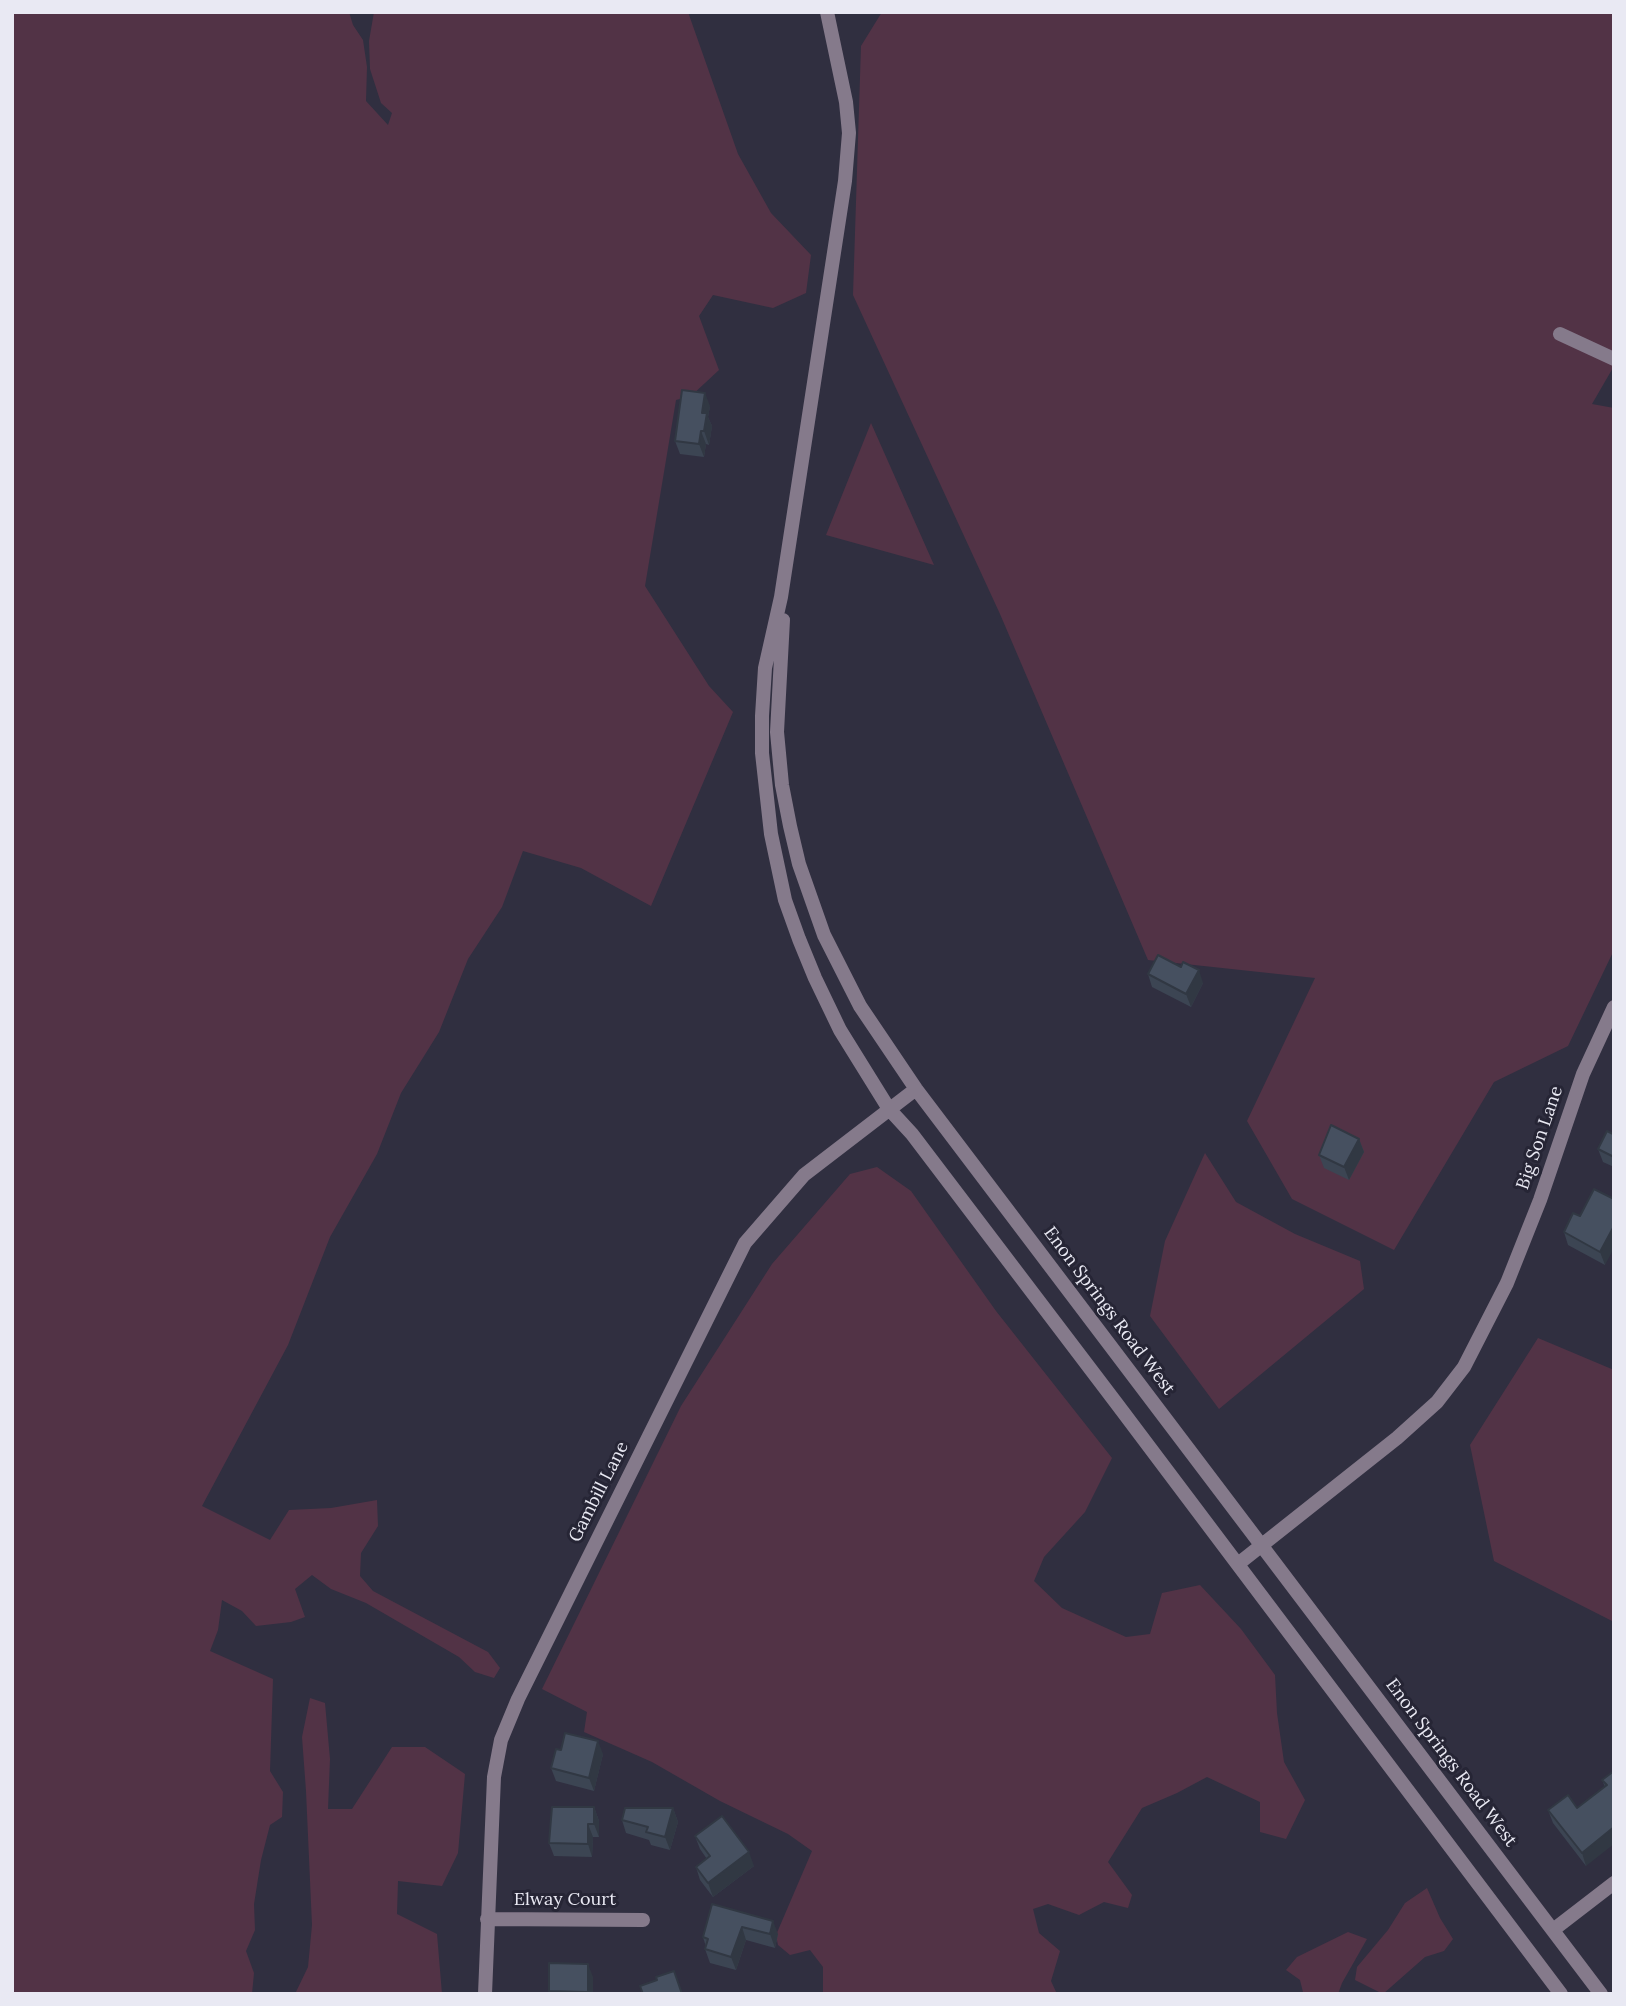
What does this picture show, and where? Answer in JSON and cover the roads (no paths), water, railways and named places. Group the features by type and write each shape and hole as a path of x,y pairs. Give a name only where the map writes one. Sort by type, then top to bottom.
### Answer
{"street":[{"path":"827,12 846,102 849,133 845,181 785,574 765,668 762,716 762,753 771,834 785,900 815,978 840,1030 889,1109 912,1135 1238,1564 1561,1994"},
{"path":"1560,334 1613,356"},
{"name":"Enon Springs Road West","path":"785,574 777,732 782,785 799,864 824,935 842,974 875,1030 916,1089 1601,1994"},
{"name":"Big Son Lane","path":"1238,1564 1397,1438 1437,1402 1464,1367 1507,1283 1587,1064 1614,1007"},
{"name":"Gambill Lane","path":"485,1994 486,1919 494,1777 501,1740 518,1699 745,1243 804,1174 916,1089"},
{"path":"1553,1930 1614,1883"},
{"name":"Elway Court","path":"486,1919 643,1920"}]}
